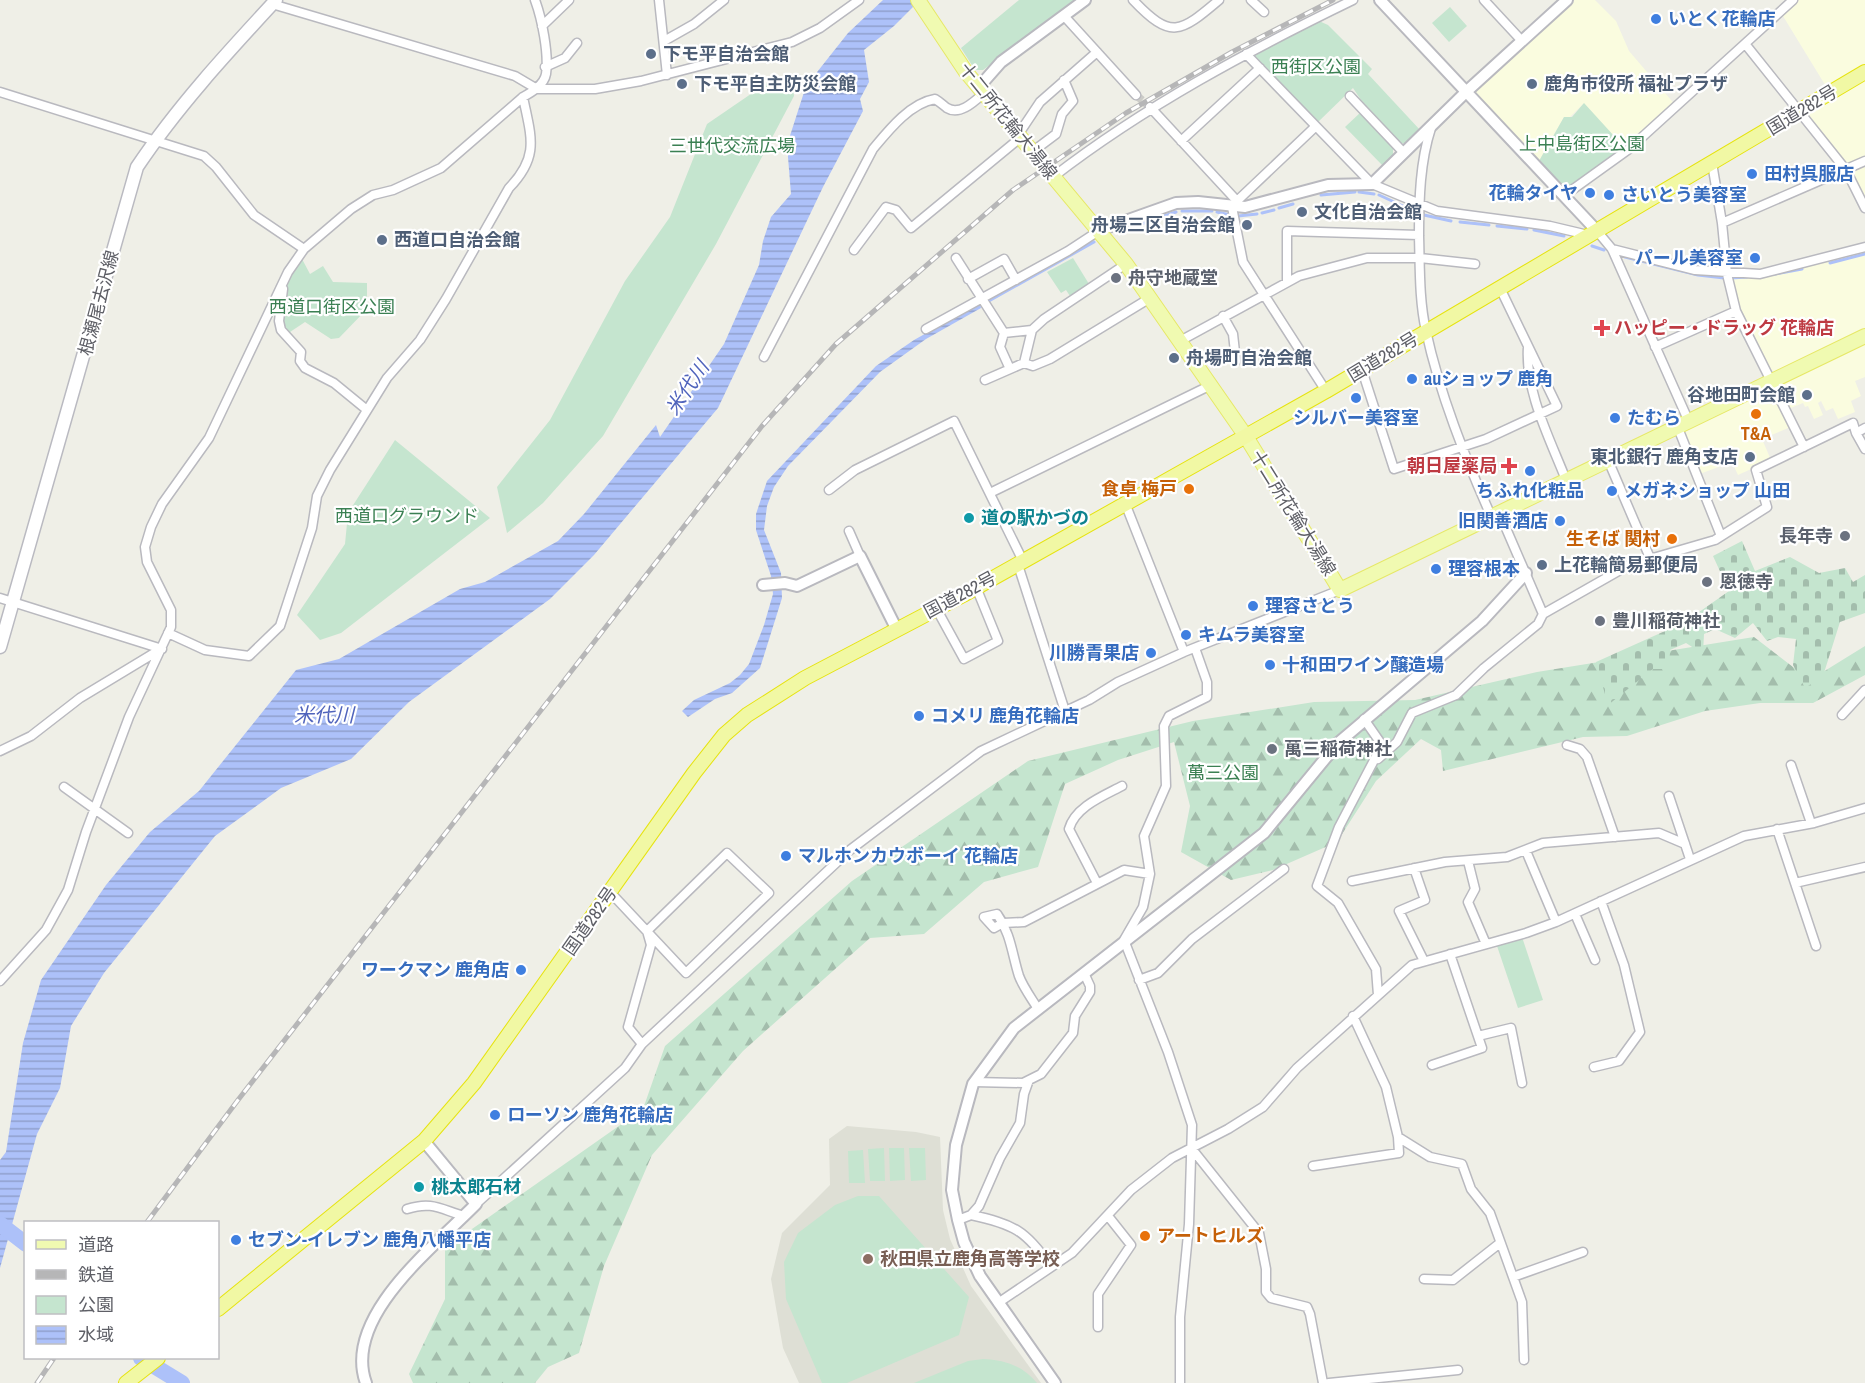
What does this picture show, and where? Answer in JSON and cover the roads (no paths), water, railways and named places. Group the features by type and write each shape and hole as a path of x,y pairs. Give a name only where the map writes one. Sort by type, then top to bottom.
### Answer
{"highway":[{"name":"国道282号","path":"219,1308 424,1141 474,1083 724,735 747,715 805,678 896,628 976,588 1326,391 1865,72"},
{"path":"126,1383 157,1359"}],"main road":[{"name":"十二所花輪大湯線","path":"918,0 966,72 1126,264 1245,435 1340,590 1865,336"},
{"name":"根瀬尾去沢線","path":"0,647 15,603 137,167 156,140 232,48 274,2"}],"street":[{"path":"0,981 46,930 68,890 129,717 168,633 171,610 152,574 145,547 150,527 162,504 209,438 284,279 304,249 344,214 373,195 403,186 441,168 523,97 537,89 546,76 542,26 535,0"},
{"path":"542,26 569,0"},
{"path":"659,0 667,75"},
{"path":"664,41 694,24 724,0"},
{"path":"274,2 515,76 537,89 595,89 667,75 792,42 820,28 860,0"},
{"path":"764,357 878,142 890,128 926,101 935,99 948,108 957,110 969,105 1001,62 1065,17 1085,0"},
{"path":"1133,0 1152,20 1163,26 1178,28 1193,22 1219,0"},
{"path":"1251,0 1264,12"},
{"path":"1053,177 1106,136 1150,107 1246,54 1353,0"},
{"path":"1380,0 1565,195 1593,233 1612,249 1695,270 1726,274 1760,274 1865,247"},
{"path":"1484,0 1522,41"},
{"path":"926,329 983,304 1016,280 1100,230 1176,203 1198,202 1255,206 1328,186 1372,184 1467,91 1567,0"},
{"path":"1565,195 1629,149 1793,0"},
{"path":"1065,17 1136,95"},
{"path":"545,67 565,58 578,43"},
{"path":"1746,45 1846,170 1865,208"},
{"path":"854,250 885,207 896,210 911,228 1019,136 1040,102 1097,52"},
{"path":"1246,54 1372,184 1437,211 1593,233"},
{"path":"1181,141 1260,68"},
{"path":"1032,152 1056,134 1062,114 1073,100 1064,80"},
{"path":"0,92 204,156 216,167 254,215 304,249"},
{"path":"1350,96 1404,153"},
{"path":"168,633 206,650 249,656 280,626 312,528 317,496 387,378 420,340 509,188 523,173 531,153 523,97"},
{"path":"1150,107 1235,204 1243,262 1326,391"},
{"path":"1432,125 1426,144 1419,203 1420,258 1426,331 1461,447 1526,573 1543,614"},
{"path":"1235,204 1315,127"},
{"path":"1722,223 1865,161"},
{"path":"1712,163 1722,223 1726,274 1736,311 1804,447"},
{"path":"1287,282 1287,231 1419,235"},
{"path":"1612,249 1655,347 1721,536"},
{"path":"956,258 983,304 1004,333"},
{"path":"1180,340 1299,276 1367,258 1420,258 1475,264"},
{"path":"968,279 1004,259 1016,280"},
{"path":"1024,363 1032,330 1044,319 1126,264"},
{"path":"284,279 279,321 281,330 301,352 300,362 305,368 334,383 367,410"},
{"path":"1362,370 1394,469 1461,447 1557,406 1500,288"},
{"path":"985,380 1024,363 1033,366 1050,359 1150,298"},
{"path":"1655,347 1736,311"},
{"path":"1223,316 1233,334 1236,361"},
{"path":"1004,333 1032,330"},
{"path":"1004,333 1000,347 1010,369"},
{"path":"1528,346 1527,360 1539,414 1566,480"},
{"path":"990,494 1211,385"},
{"path":"829,490 855,471 954,421 990,494 1020,563 1065,711"},
{"path":"1371,765 1396,742 1412,713 1456,695 1484,668 1538,624 1543,614 1600,580 1650,558 1721,536 1767,507 1756,470 1853,423 1865,449"},
{"path":"1856,432 1865,428"},
{"path":"1608,460 1650,558"},
{"path":"1125,503 1184,652"},
{"path":"849,531 896,628"},
{"path":"766,584 785,583 797,586 860,556"},
{"path":"1054,1383 980,1275 964,1242 958,1220 952,1190 956,1144 974,1082 1014,1028 1264,833 1338,743 1482,621 1526,573"},
{"path":"936,608 964,659 998,641 976,588"},
{"path":"366,1383 363,1367 364,1343 374,1314 390,1290 476,1204 626,1068 642,1044 850,850 981,751 1065,711 1118,682 1184,652 1340,590"},
{"path":"0,598 162,648"},
{"path":"0,751 31,736 80,698 162,648"},
{"path":"1179,1383 1180,1317 1192,1125 1180,1085 1124,940 1143,907 1150,874 1144,836 1166,786 1164,726 1169,716 1207,696 1207,682 1195,648"},
{"path":"1842,715 1865,690"},
{"path":"1364,719 1382,745 1339,827 1317,886 1338,903 1376,969 1377,995"},
{"path":"1568,745 1580,749 1587,757 1615,837"},
{"path":"1791,765 1811,824"},
{"path":"1097,884 1069,829 1071,819 1095,800 1122,786"},
{"path":"64,787 128,833"},
{"path":"1669,796 1690,860"},
{"path":"998,1303 1072,1253 1131,1190 1172,1158 1192,1149 1263,1107 1297,1068 1412,965 1556,922 1744,836 1811,824 1865,808"},
{"path":"1777,830 1816,946"},
{"path":"1352,881 1414,868 1507,856 1543,843 1659,833 1685,844"},
{"path":"1526,851 1556,922"},
{"path":"610,892 686,973 769,893 727,853 647,931"},
{"path":"1468,861 1475,889 1468,902 1486,944"},
{"path":"1795,884 1865,867"},
{"path":"1414,868 1425,900 1399,911 1424,961"},
{"path":"1138,980 1158,973 1192,939 1284,869"},
{"path":"1038,1009 1020,978 1012,942 1003,923 1024,922 1124,870 1150,874"},
{"path":"1594,1067 1619,1061 1640,1032 1624,965 1601,901"},
{"path":"1575,914 1594,960"},
{"path":"642,1044 628,1027 651,945 647,931"},
{"path":"1432,1065 1482,1048 1450,954"},
{"path":"974,1082 1023,1083 1041,1074 1072,1033 1075,1016 1090,992 1084,972"},
{"path":"1313,1166 1399,1153 1398,1137 1386,1086 1353,1016"},
{"path":"1478,1036 1511,1028 1522,1083"},
{"path":"958,1220 971,1215 979,1206 1000,1158 1020,1123 1023,1094 1029,1080"},
{"path":"1398,1137 1430,1157 1462,1164 1471,1189 1490,1213 1522,1302 1524,1360"},
{"path":"424,1141 476,1204"},
{"path":"1192,1149 1259,1233 1266,1269 1266,1292 1271,1299 1307,1307 1323,1383"},
{"path":"407,1209 433,1204 464,1216"},
{"path":"971,1215 1009,1225 1039,1249 1051,1267"},
{"path":"1098,1328 1098,1294 1131,1245 1108,1216"},
{"path":"1424,1279 1453,1280 1500,1243"},
{"path":"1513,1277 1582,1252"},
{"path":"1329,1383 1406,1379 1458,1370"}],"water":[{"name":"米代川","path":"883,0 920,0 894,26 864,50 869,82 860,99 863,111 823,187 718,408 594,555 550,599 409,702 351,759 281,788 215,836 104,973 71,1026 60,1088 37,1134 0,1268 0,1160 6,1152 23,1043 41,980 106,885 150,832 199,791 296,670 339,659 460,589 485,582 558,541 584,514 656,425 660,437 724,344 759,265 763,241 771,217 791,194 787,145 806,86 848,33"},
{"path":"980,303 981,308 926,339 880,372 788,466 774,487 767,506 764,530 781,573 782,598 760,668 732,693 715,699 688,717 682,711 694,700 730,683 740,675 749,664 764,625 773,594 771,576 756,530 756,514 767,481 876,366 914,340"}],"waterway":[{"path":"1321,195 1355,192"},
{"path":"1359,192 1374,194"},
{"path":"1379,195 1416,212"},
{"path":"1279,208 1293,204"},
{"path":"1262,213 1274,210"},
{"path":"1182,211 1212,211"},
{"path":"1118,232 1176,212"},
{"path":"1217,212 1230,215"},
{"path":"1238,216 1257,214"},
{"path":"1424,215 1451,221"},
{"path":"1460,222 1489,225"},
{"path":"1497,226 1527,229"},
{"path":"1534,230 1564,236"},
{"path":"987,302 1094,242"},
{"path":"1592,246 1604,250"},
{"path":"1830,263 1865,254"},
{"path":"1625,257 1698,275 1724,278"},
{"path":"1775,274 1802,269"},
{"path":"1731,278 1747,277"},
{"path":"0,1224 24,1242"},
{"path":"143,1359 182,1383"}],"tunnel":[{"path":"1136,95 1150,107"}],"railway":[{"path":"148,1221 238,1100 762,426 836,344 1013,190 1126,113 1232,52 1333,0"},
{"path":"37,1383 53,1359"}],"place":[{"name":"いとく花輪店","path":"1656,19"},
{"name":"下モ平自治会館","path":"651,54"},
{"name":"下モ平自主防災会館","path":"682,84"},
{"name":"鹿角市役所 福祉プラザ","path":"1532,84"},
{"name":"田村呉服店","path":"1752,174"},
{"name":"花輪タイヤ","path":"1590,193"},
{"name":"さいとう美容室","path":"1609,195"},
{"name":"文化自治会館","path":"1302,212"},
{"name":"舟場三区自治会館","path":"1247,225"},
{"name":"西道口自治会館","path":"382,240"},
{"name":"パール美容室","path":"1755,258"},
{"name":"舟守地蔵堂","path":"1116,278"},
{"name":"ハッピー・ドラッグ 花輪店","path":"1602,328"},
{"name":"舟場町自治会館","path":"1174,358"},
{"name":"auショップ 鹿角","path":"1412,379"},
{"name":"谷地田町会館","path":"1807,395"},
{"name":"シルバー美容室","path":"1356,398"},
{"name":"T&A","path":"1756,414"},
{"name":"たむら","path":"1615,418"},
{"name":"東北銀行 鹿角支店","path":"1750,457"},
{"name":"朝日屋薬局","path":"1509,466"},
{"name":"ちふれ化粧品","path":"1530,471"},
{"name":"食卓 梅戸","path":"1189,489"},
{"name":"メガネショップ 山田","path":"1612,491"},
{"name":"道の駅かづの","path":"969,518"},
{"name":"旧関善酒店","path":"1560,521"},
{"name":"長年寺","path":"1845,536"},
{"name":"生そば 関村","path":"1672,539"},
{"name":"上花輪簡易郵便局","path":"1542,565"},
{"name":"理容根本","path":"1436,569"},
{"name":"恩徳寺","path":"1707,582"},
{"name":"理容さとう","path":"1253,606"},
{"name":"豊川稲荷神社","path":"1600,621"},
{"name":"キムラ美容室","path":"1186,635"},
{"name":"川勝青果店","path":"1151,653"},
{"name":"十和田ワイン醸造場","path":"1270,665"},
{"name":"コメリ 鹿角花輪店","path":"919,716"},
{"name":"萬三稲荷神社","path":"1272,749"},
{"name":"マルホンカウボーイ 花輪店","path":"786,856"},
{"name":"ワークマン 鹿角店","path":"521,970"},
{"name":"ローソン 鹿角花輪店","path":"495,1115"},
{"name":"桃太郎石材","path":"419,1187"},
{"name":"アートヒルズ","path":"1145,1236"},
{"name":"セブン-イレブン 鹿角八幡平店","path":"236,1240"},
{"name":"秋田県立鹿角高等学校","path":"868,1259"}],"park label":[{"name":"西街区公園","path":"1316,67"},
{"name":"上中島街区公園","path":"1582,144"},
{"name":"三世代交流広場","path":"732,146"},
{"name":"西道口街区公園","path":"332,307"},
{"name":"西道口グラウンド","path":"407,516"},
{"name":"萬三公園","path":"1223,773"}]}
